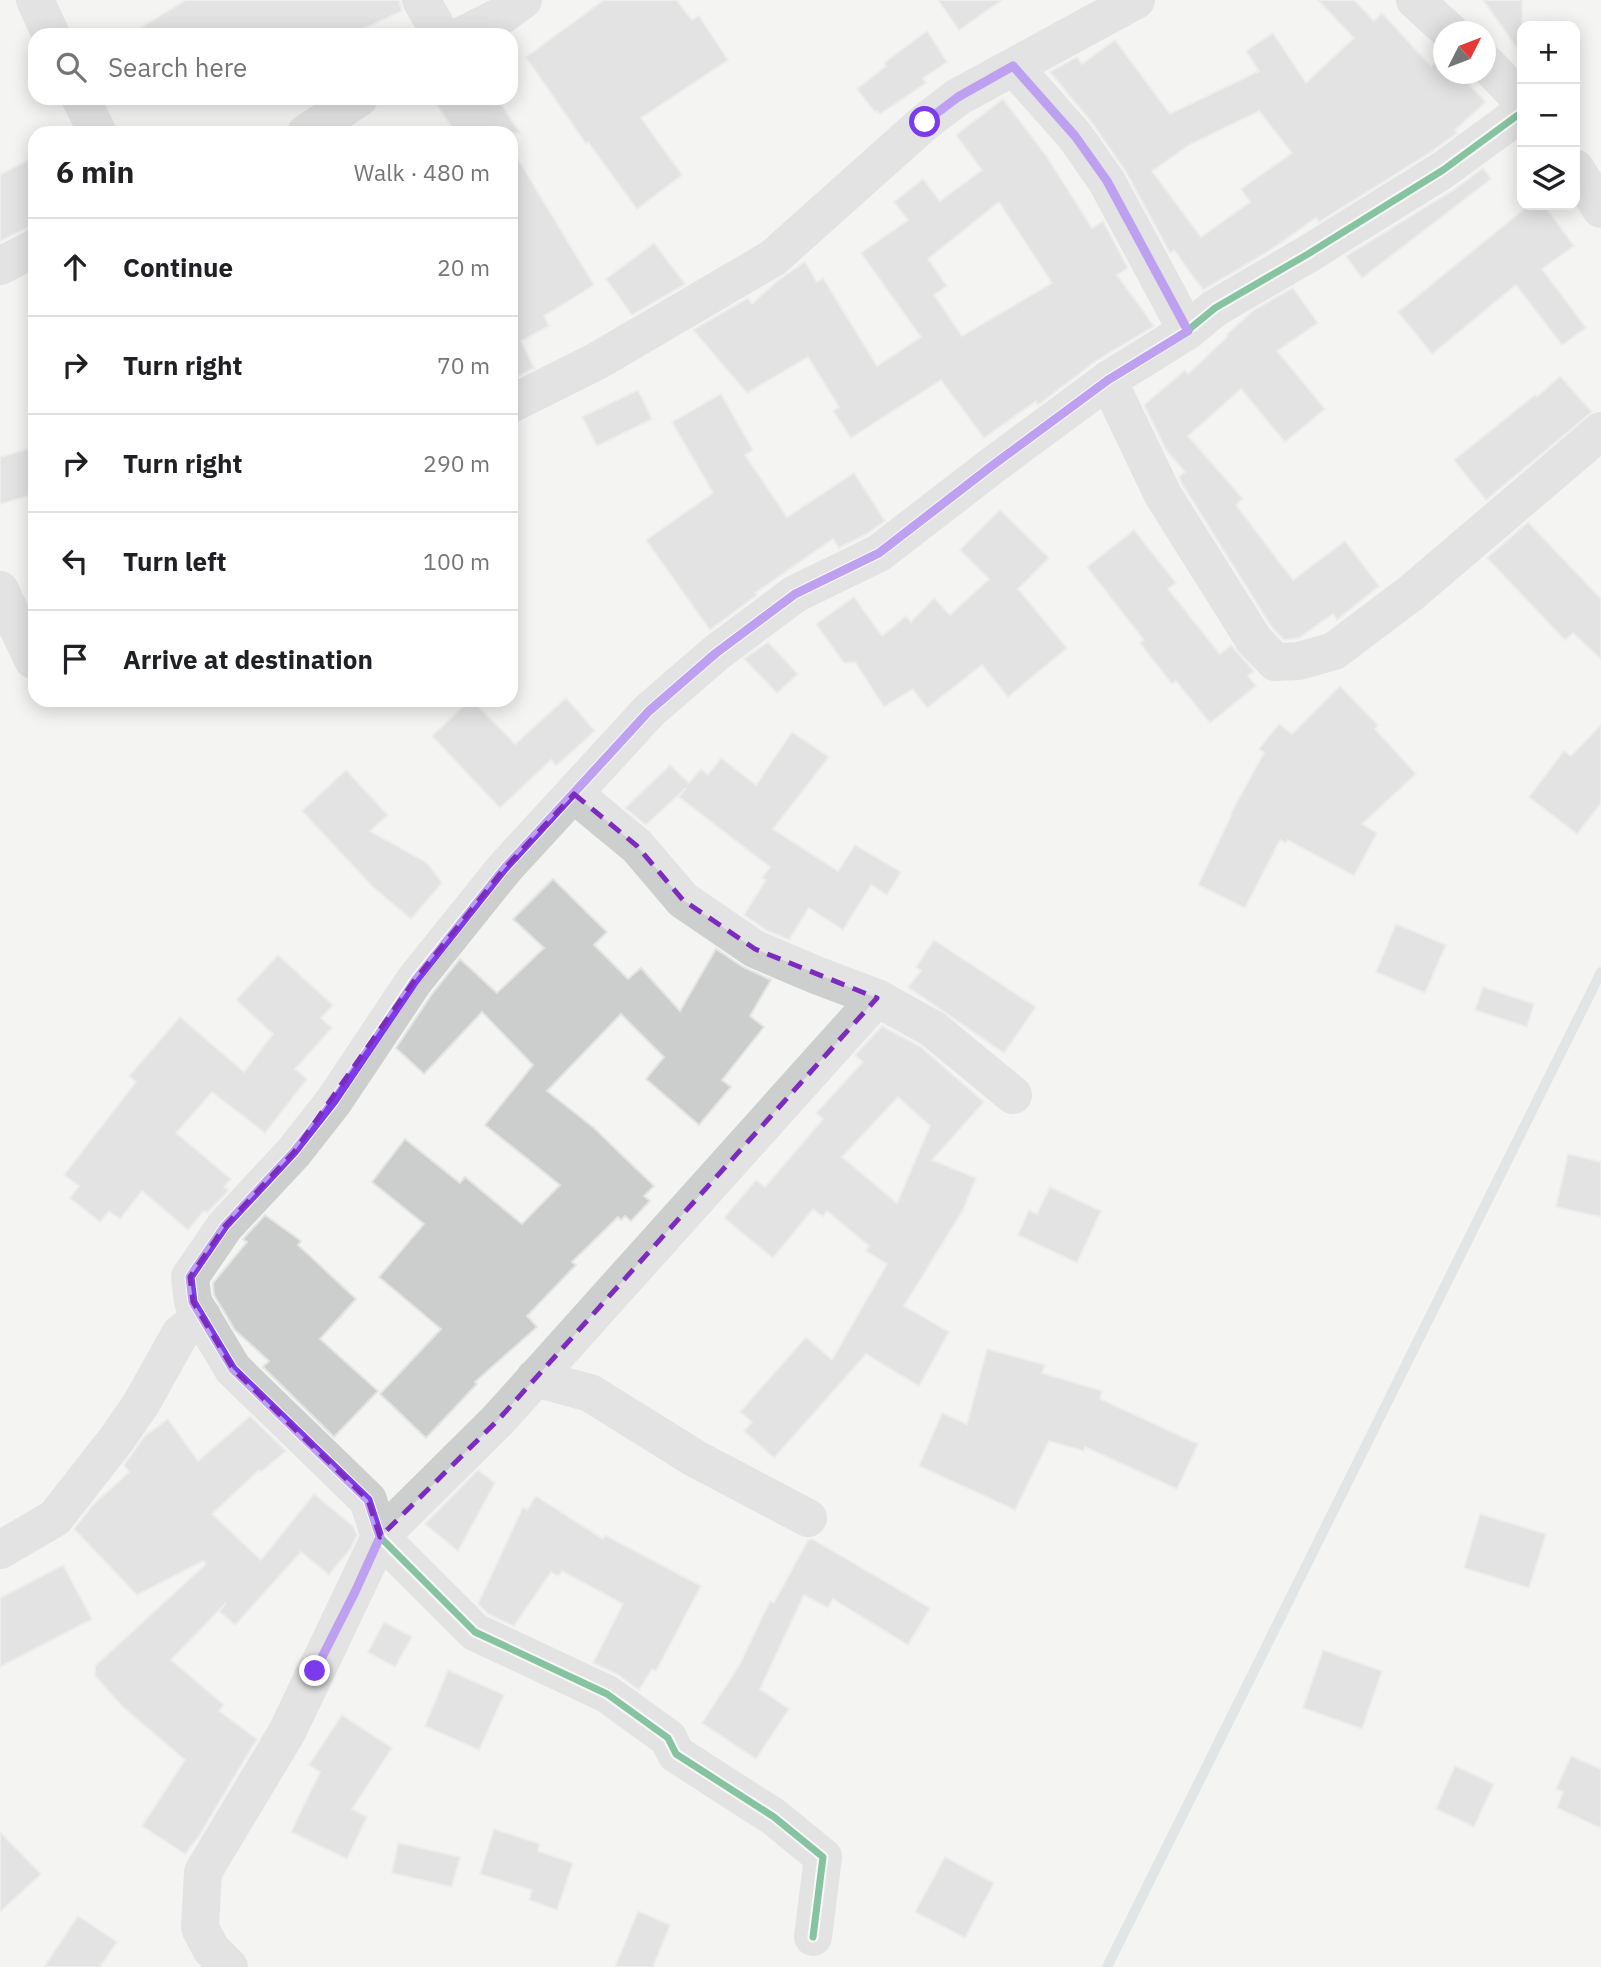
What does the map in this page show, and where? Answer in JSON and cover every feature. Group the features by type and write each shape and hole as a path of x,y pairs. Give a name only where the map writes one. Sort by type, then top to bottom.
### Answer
{"street":[{"path":"35,0 48,28"},
{"path":"421,0 437,28"},
{"path":"477,28 501,16 523,0"},
{"path":"518,400 597,361 773,258 925,122 958,97 1136,0"},
{"path":"1415,0 1438,21"},
{"path":"1013,66 1075,136 1107,181 1188,331"},
{"path":"1496,74 1517,96"},
{"path":"84,105 94,126"},
{"path":"317,126 348,105"},
{"path":"813,1937 823,1857 774,1817 676,1754 668,1738 607,1694 475,1632 380,1537 368,1500 233,1369 193,1302 190,1277 225,1226 294,1152 341,1090 415,981 504,869 649,711 716,653 795,594 879,553 1108,380 1188,331 1215,308 1443,170 1517,116"},
{"path":"1580,176 1601,209"},
{"path":"0,266 28,252"},
{"path":"1108,380 1163,495 1254,640 1275,662 1299,661 1334,651 1411,593 1601,431"},
{"path":"0,590 28,649"},
{"path":"574,794 637,846 682,900 755,949 877,998 933,1029 1013,1095"},
{"path":"229,1967 211,1950 200,1928 203,1872 287,1732 380,1537 498,1420 877,998"},
{"path":"0,1550 55,1517 141,1404 180,1334 202,1316"},
{"path":"535,1378 590,1393 696,1459 808,1518"}],"highlighted area":[{"path":"574,794 637,846 683,900 755,949 877,998 498,1420 380,1537 368,1500 233,1369 193,1302 190,1277 225,1226 294,1152 414,981 504,869"}],"building":[{"path":"186,0 399,0 402,11 365,28 140,28"},
{"path":"604,0 676,0 692,20 699,16 728,60 641,118 682,175 637,209 588,142 586,144 526,57"},
{"path":"938,0 1002,0 959,30"},
{"path":"1318,0 1354,0 1374,21 1382,13 1431,66 1433,64 1433,84 1469,84 1486,102 1455,130 1457,133 1431,152 1319,222 1316,218 1269,251 1203,290 1174,250 1170,253 1126,172 1093,124 1050,72 1077,57 1082,64 1115,40 1170,114 1259,71 1246,51 1273,33 1306,83 1354,38","holes":["1259,111 1292,153 1241,189 1250,202 1201,237 1152,171 1189,145"]},
{"path":"1483,0 1522,0 1522,21 1517,21 1517,48"},
{"path":"927,31 947,62 923,78 926,83 880,114 875,112 857,89 886,66 884,63"},
{"path":"1003,99 1047,157 1092,228 1103,221 1128,268 1117,275 1154,326 1096,361 1038,405 1036,401 984,438 941,380 851,438 833,411 839,407 808,357 747,393 693,330 748,298 752,304 777,281 805,262 817,282 823,278 877,366 921,337 861,253 908,220 894,202 923,179 940,201 982,170 956,135","holes":["999,202 1052,283 962,336 934,295 947,286 928,259"]},
{"path":"437,105 502,105 515,126 451,126"},
{"path":"28,160 28,228 0,241 0,175"},
{"path":"518,160 594,285 544,316 549,326 521,341 534,368 518,376"},
{"path":"1483,168 1491,179 1362,278 1346,256 1455,189"},
{"path":"1523,210 1548,210 1574,246 1542,269 1586,328 1562,345 1516,285 1432,354 1398,312"},
{"path":"654,243 685,284 632,315 606,279"},
{"path":"1293,288 1318,323 1277,351 1325,409 1285,442 1241,389 1188,436 1243,499 1236,505 1293,580 1345,541 1379,586 1337,620 1333,614 1299,638 1284,640 1271,626 1182,484 1179,477 1185,472 1166,450 1144,405 1185,370 1188,374 1254,310"},
{"path":"1560,376 1592,412 1486,500 1454,460 1535,395 1537,397"},
{"path":"638,390 652,419 597,446 582,417"},
{"path":"721,394 753,450 745,455 787,517 854,473 885,521 839,548 833,539 755,593 757,595 710,630 646,540 713,493 672,422"},
{"path":"28,449 28,496 0,504 0,457"},
{"path":"1000,510 1049,558 1018,589 1067,648 1008,697 982,665 927,708 913,689 884,707 855,662 844,663 816,624 854,597 882,636 906,616 911,622 934,598 950,615 989,579 960,550"},
{"path":"1528,522 1601,599 1601,659 1573,633 1565,640 1487,558"},
{"path":"1134,530 1176,583 1168,589 1220,654 1231,645 1254,671 1248,676 1256,686 1210,723 1176,681 1172,684 1140,643 1144,640 1087,567"},
{"path":"768,642 798,674 777,693 744,659"},
{"path":"1340,686 1378,725 1375,729 1416,774 1362,824 1377,833 1354,876 1288,840 1286,843 1280,840 1245,908 1198,885 1231,813 1264,753 1259,749 1279,724 1292,734"},
{"path":"566,698 595,731 556,766 551,760 500,808 432,736 463,707 479,707 515,744"},
{"path":"1601,725 1601,803 1577,834 1529,797 1564,751 1571,756"},
{"path":"792,732 829,757 773,829 838,871 855,845 901,872 887,895 871,885 843,930 809,908 789,940 766,930 744,915 766,880 762,878 770,867 679,797 686,788 646,825 625,808 670,765 689,783 701,769 708,775 721,758 756,785"},
{"path":"346,770 388,815 370,831 427,863 442,883 411,919 372,886 302,811"},
{"path":"553,879 607,932 594,945 628,979 641,968 680,1011 716,949 743,967 771,980 750,1016 764,1027 722,1080 731,1087 699,1125 646,1079 664,1057 621,1014 547,1091 594,1128 654,1186 644,1196 650,1201 631,1221 625,1216 621,1220 618,1217 572,1262 576,1265 527,1316 537,1327 475,1382 477,1384 426,1438 380,1394 441,1329 379,1277 424,1224 372,1182 405,1139 460,1183 465,1177 522,1224 560,1185 485,1125 533,1065 482,1012 424,1074 396,1048 432,994 460,959 497,993 544,948 513,919"},
{"path":"1396,924 1446,945 1425,993 1376,972"},
{"path":"934,940 1036,1007 1004,1053 908,987 921,971 916,967"},
{"path":"278,955 333,1005 321,1018 332,1028 295,1069 307,1079 265,1133 212,1092 176,1133 231,1179 224,1187 229,1190 207,1213 204,1211 188,1230 142,1191 120,1219 109,1211 100,1222 70,1198 79,1186 64,1175 136,1082 129,1076 180,1017 244,1072 273,1034 236,1000"},
{"path":"1483,987 1534,1004 1527,1027 1475,1010"},
{"path":"882,1026 921,1047 984,1102 932,1160 976,1178 963,1210 904,1306 949,1332 919,1386 866,1354 774,1458 744,1431 752,1422 740,1412 806,1337 832,1360 887,1264 866,1251 869,1246 827,1211 823,1217 813,1209 773,1258 724,1218 756,1180 765,1187 823,1119 816,1113 863,1062 855,1055","holes":["898,1097 930,1126 897,1203 842,1157"]},
{"path":"1568,1154 1601,1162 1601,1217 1556,1207"},
{"path":"1050,1187 1101,1211 1077,1263 1018,1235 1029,1210 1037,1214"},
{"path":"265,1215 301,1241 298,1245 356,1299 320,1339 378,1391 334,1437 263,1367 269,1361 235,1330 214,1295 213,1283 247,1242 243,1239"},
{"path":"987,1349 1045,1365 1042,1373 1102,1391 1100,1399 1198,1444 1177,1489 1085,1447 1084,1451 1049,1441 1015,1510 919,1466 942,1413 967,1424"},
{"path":"250,1416 286,1451 261,1472 259,1470 212,1514 261,1560 314,1494 353,1526 357,1535 351,1548 329,1575 301,1552 235,1625 219,1611 226,1603 171,1660 224,1705 219,1711 257,1739 199,1836 185,1854 142,1826 185,1760 122,1706 95,1676 95,1666 206,1564 203,1561 137,1595 74,1529 93,1505 129,1472 124,1465 145,1436 168,1419 198,1461"},
{"path":"478,1470 495,1483 458,1551 425,1524"},
{"path":"536,1496 603,1539 605,1535 701,1586 656,1671 652,1669 639,1690 617,1674 593,1663 623,1604 562,1571 558,1576 551,1572 514,1626 488,1614 478,1604 523,1507 527,1510"},
{"path":"1480,1514 1546,1534 1529,1588 1464,1568"},
{"path":"812,1539 930,1608 908,1645 833,1599 828,1608 804,1595 760,1689 789,1709 756,1759 702,1723 740,1664 770,1601 774,1603 808,1540"},
{"path":"63,1565 92,1619 0,1667 0,1598"},
{"path":"384,1622 412,1637 395,1667 368,1652"},
{"path":"1323,1650 1382,1671 1362,1729 1303,1708"},
{"path":"448,1670 504,1695 479,1750 425,1726"},
{"path":"342,1715 392,1748 352,1809 367,1817 347,1859 291,1832 320,1772 309,1765"},
{"path":"1571,1756 1601,1769 1601,1828 1557,1808 1563,1792 1556,1789"},
{"path":"1455,1766 1494,1784 1474,1827 1436,1809"},
{"path":"494,1829 540,1844 538,1851 573,1863 557,1910 529,1900 532,1890 480,1874"},
{"path":"0,1832 41,1874 0,1912"},
{"path":"398,1843 460,1857 452,1887 392,1873"},
{"path":"945,1857 994,1883 965,1938 915,1912"},
{"path":"638,1911 670,1925 653,1967 615,1967"},
{"path":"78,1916 117,1942 100,1967 44,1967"}],"waterway":[{"path":"1107,1967 1601,972"}],"cycle path":[{"path":"813,1937 823,1857 774,1817 676,1754 668,1738 607,1694 475,1632 380,1537 368,1500 233,1369 193,1302 190,1277 225,1226 294,1152 334,1101 414,981 504,869 649,711 716,653 795,594 879,553 1108,380 1187,331 1215,308 1443,170 1517,116"}],"route":[{"path":"315,1671 380,1537 368,1500 233,1369 193,1302 190,1277 225,1226 294,1152 334,1101 415,981 504,869 649,711 716,653 795,594 879,553 1108,380 1188,331 1107,181 1075,136 1013,66 958,97 925,122"}]}
